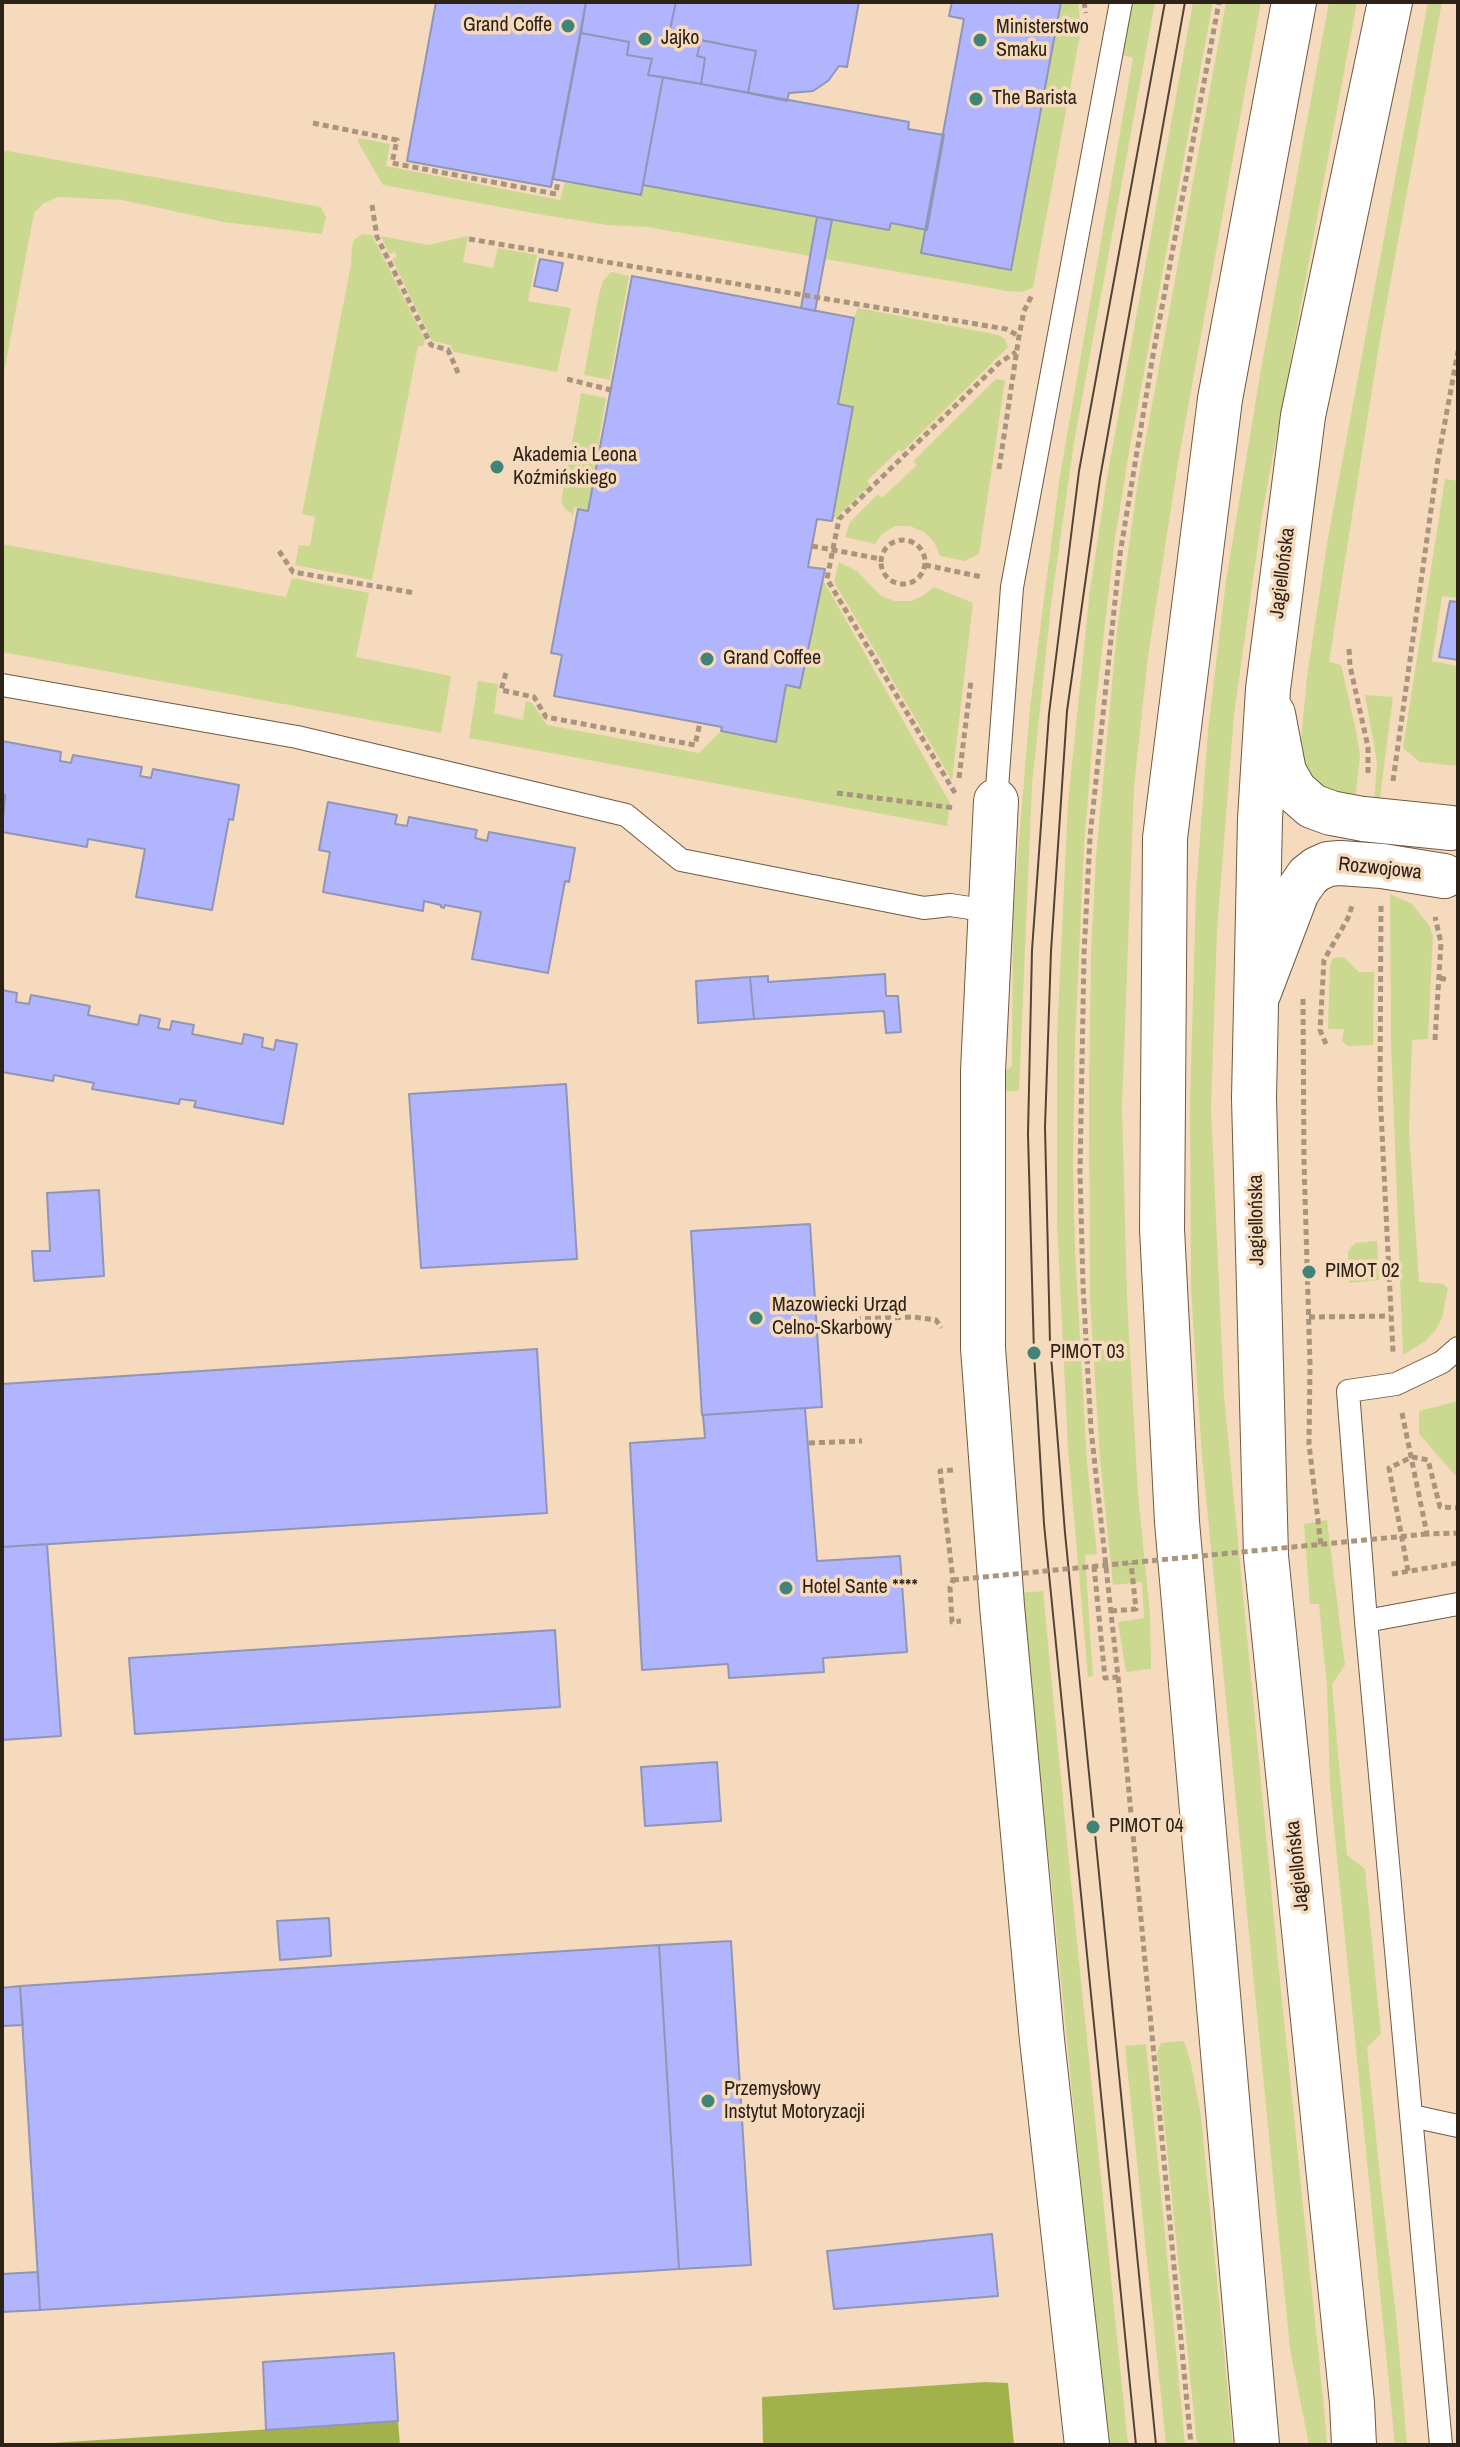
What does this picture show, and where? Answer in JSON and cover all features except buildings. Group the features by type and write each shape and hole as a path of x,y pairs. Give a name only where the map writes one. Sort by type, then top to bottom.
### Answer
{"main road":[{"path":"1257,2445 1177,1522 1162,1229 1165,838 1220,399 1294,2"},
{"name":"Jagiellońska","path":"1354,2445 1266,1556 1254,1098 1260,819 1268,689 1303,416 1390,2"},
{"name":"Rozwojowa","path":"1256,997 1297,892 1308,876 1328,864 1382,866 1444,896 1444,843 1454,824 1331,813 1306,802 1284,772 1268,689"},
{"path":"970,802 990,911 983,1071 983,1348 1002,1606 1042,2040 1087,2445"}],"lane":[{"path":"970,802 1121,2"},
{"path":"2,685 297,737 626,815 681,860 924,908 950,905 990,911"},
{"path":"1441,2445 1348,1391 1396,1384 1442,1362 1458,1348"},
{"path":"1366,1621 1458,1604"},
{"path":"1412,2116 1458,2126"}],"path":[{"path":"1191,2445 1118,1677 1091,1429 1080,1172 1084,954 1090,837 1120,554 1153,355 1219,2"},
{"path":"313,123 397,140 392,163 556,194 558,180"},
{"path":"372,205 377,237 431,345 448,350 459,375"},
{"path":"469,239 992,326 1019,336"},
{"path":"1392,789 1438,460 1458,351"},
{"path":"970,802 827,579 839,519 999,363 1017,352"},
{"path":"567,379 611,390"},
{"path":"906,540 916,544 923,554 925,565 920,576 900,584 882,570 881,559 885,549 895,541 906,540"},
{"path":"812,546 881,559"},
{"path":"279,551 293,572 415,593"},
{"path":"925,565 983,577"},
{"path":"1349,649 1368,747 1367,779"},
{"path":"506,673 501,690 534,697 546,717 695,745 700,723"},
{"path":"837,793 970,802"},
{"path":"1435,1040 1444,896"},
{"path":"1326,1044 1320,1030 1324,960 1350,914 1353,897"},
{"path":"1381,901 1380,1092 1390,1316 1396,1384 1427,1534"},
{"path":"1440,978 1448,980"},
{"path":"1303,991 1309,1444 1321,1546"},
{"path":"1309,1317 1390,1316"},
{"path":"855,1319 914,1317 936,1320 942,1330"},
{"path":"809,1443 862,1441"},
{"path":"1408,1571 1389,1468 1412,1457 1428,1460 1440,1507 1458,1508"},
{"path":"941,1478 953,1580 950,1587 951,1609"},
{"path":"953,1580 1458,1533"},
{"path":"1111,1611 1136,1609 1131,1563"},
{"path":"1386,1564 1389,1574 1458,1563"},
{"path":"1094,1566 1105,1678 1118,1677"}],"green space":[{"path":"1061,2 1078,2 1081,30 1033,288 1021,292 1007,291 825,259 832,220 889,230 891,223 927,230 922,253 1011,270"},
{"path":"1130,2 1155,2 1074,442 1051,605 1032,785 1019,1091 994,1091 994,1079 1012,1066 1013,913 1030,708 1060,475 1133,58 1122,55"},
{"path":"1193,2 1213,2 1115,539 1096,701 1084,846 1073,1162 1087,1463 1097,1554 1085,1555 1093,1676 1088,1677 1068,1449 1057,1222 1057,1037 1068,802 1090,590 1108,472"},
{"path":"1226,2 1261,2 1178,463 1148,657 1134,787 1122,1107 1127,1298 1138,1494 1150,1614 1151,1669 1126,1672 1118,1622 1144,1618 1142,1582 1113,1585 1100,1459 1090,1300 1089,1087 1096,856 1117,630 1138,481"},
{"path":"1329,2 1357,2 1262,515 1234,715 1217,930 1211,1108 1224,1395 1327,2445 1309,2445 1290,2349 1202,1457 1191,1290 1190,1102 1196,891 1208,730 1226,581 1261,369"},
{"path":"1428,2 1442,2 1380,339 1329,662 1341,665 1356,730 1360,756 1355,801 1334,798 1309,777 1300,749 1307,677 1327,543"},
{"path":"359,138 390,144 386,166 560,200 565,181 641,195 643,185 817,217 810,256 648,227 607,225 543,215 383,185 358,142"},
{"path":"2,150 321,207 326,217 322,234 224,222 122,200 58,197 44,203 34,213 2,383"},
{"path":"362,234 372,235 425,340 423,346 418,346 372,580 295,565 299,545 310,546 315,517 302,514 351,265 352,246"},
{"path":"381,236 428,245 468,236 463,262 493,268 498,248 537,255 528,301 571,308 557,372 454,352 450,345 432,341 392,259 397,256 395,252 389,254"},
{"path":"611,272 629,276 610,380 584,375 599,294 603,281"},
{"path":"858,308 999,335 1008,347 902,452 899,450 867,481 870,485 832,521 853,407 838,404"},
{"path":"996,379 1005,380 979,554 965,561 940,556 934,542 924,532 910,526 895,526 882,534 875,544 845,537 850,522 878,494 882,498 917,465 913,461"},
{"path":"581,393 606,398 588,510 574,507 573,515 561,502"},
{"path":"1445,479 1458,481 1458,598 1442,596 1432,661 1458,666 1458,766 1420,762 1403,748"},
{"path":"2,544 286,597 292,578 369,593 356,657 451,676 441,733 2,652"},
{"path":"839,562 857,571 881,596 895,601 911,601 934,587 973,603 952,780 834,582"},
{"path":"823,580 950,803 947,826 469,738 478,681 498,684 494,713 523,720 526,701 532,703 547,725 699,753 721,731 775,742 786,685 801,687"},
{"path":"1365,695 1393,697 1379,805 1374,805 1377,762"},
{"path":"1390,894 1412,904 1429,925 1433,936 1428,1039 1412,1040 1409,1132 1419,1282 1443,1284 1448,1288 1442,1318 1435,1331 1403,1355 1391,1043"},
{"path":"1344,957 1359,972 1374,972 1373,1045 1348,1046 1342,1041 1344,1029 1328,1029 1330,965 1333,958"},
{"path":"1377,1241 1379,1280 1349,1283 1348,1252 1351,1247 1356,1243"},
{"path":"1458,1401 1458,1475 1419,1434 1419,1411"},
{"path":"1327,1520 1345,1665 1332,1684 1347,1855 1365,1869 1381,2034 1367,2047 1407,2445 1395,2445 1330,1786 1327,1687 1319,1604 1310,1604 1304,1524"},
{"path":"1043,1591 1128,2445 1107,2445 1050,1869 1019,1593"},
{"path":"1184,2041 1201,2116 1233,2445 1197,2445 1157,2052 1161,2043"},
{"path":"1146,2044 1185,2445 1166,2445 1125,2046"},
{"path":"1008,2383 1014,2445 763,2445 762,2397"},
{"path":"398,2421 400,2445 52,2445 52,2443"}],"tram line":[{"path":"1136,2445 1044,1524 1034,1353 1028,1134 1032,950 1049,714 1079,471 1165,2"},
{"path":"1156,2445 1065,1533 1050,1343 1045,1127 1051,951 1067,711 1100,478 1185,2"}],"place":[{"name":"Grand Coffe","path":"568,26"},
{"name":"Jajko","path":"645,39"},
{"name":"Ministerstwo Smaku","path":"980,40"},
{"name":"The Barista","path":"976,99"},
{"name":"Akademia Leona Koźmińskiego","path":"497,467"},
{"name":"Grand Coffee","path":"707,659"},
{"name":"PIMOT 02","path":"1309,1272"},
{"name":"Mazowiecki Urząd Celno-Skarbowy","path":"756,1318"},
{"name":"PIMOT 03","path":"1034,1353"},
{"name":"Hotel Sante ****","path":"786,1588"},
{"name":"PIMOT 04","path":"1093,1827"},
{"name":"Przemysłowy Instytut Motoryzacji","path":"708,2101"}]}
